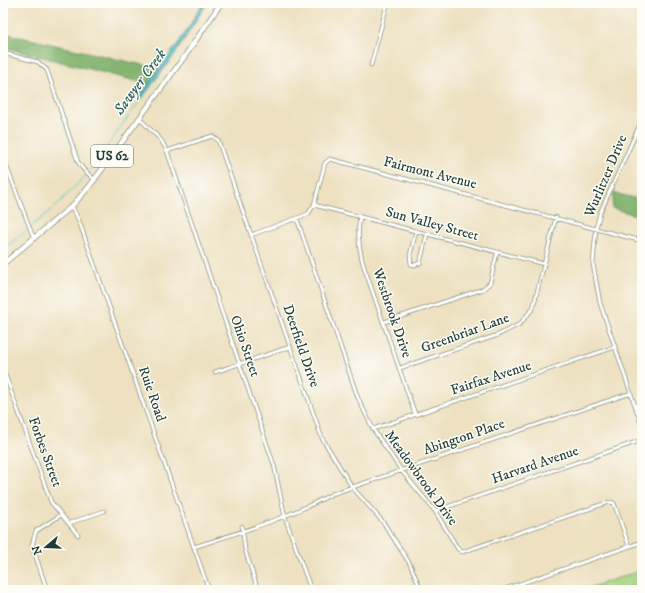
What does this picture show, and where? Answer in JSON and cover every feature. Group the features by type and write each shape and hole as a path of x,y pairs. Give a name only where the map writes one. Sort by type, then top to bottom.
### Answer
{"main road":[{"name":"US 62","path":"3,264 72,206 95,180 140,119 221,3"}],"street":[{"path":"371,65 387,5 383,3"},
{"path":"630,3 642,9"},
{"path":"3,53 38,62 46,70 78,162 95,180"},
{"name":"Ohio Street","path":"140,119 161,140 167,151 274,465 285,517 311,590"},
{"name":"Wurlitzer Drive","path":"642,120 605,199 596,228 592,264 600,303 642,426"},
{"name":"Deerfield Drive","path":"167,151 212,136 218,140 322,438 352,487 390,534 410,564 421,590"},
{"path":"3,157 34,239"},
{"name":"Fairmont Avenue","path":"314,204 325,163 330,159 556,217 642,241"},
{"path":"251,235 308,214 314,204"},
{"name":"Sun Valley Street","path":"314,204 497,253 544,264"},
{"name":"Ruie Road","path":"72,206 79,221 209,590"},
{"name":"Westbrook Drive","path":"360,216 358,230 359,248 415,414"},
{"name":"Greenbriar Lane","path":"400,368 498,336 520,324 533,308 556,217"},
{"name":"Meadowbrook Drive","path":"297,219 358,398 373,429 402,470 435,511 458,550 462,552 610,502 614,503 629,546"},
{"path":"416,231 410,258 411,264 414,265 420,262 427,234"},
{"path":"384,322 483,288 490,283 497,253"},
{"name":"Fairfax Avenue","path":"373,429 615,347"},
{"path":"215,372 290,348"},
{"name":"Forbes Street","path":"3,370 51,502 61,515 70,523 78,535"},
{"name":"Abington Place","path":"194,547 304,510 332,494 631,393"},
{"name":"Harvard Avenue","path":"435,511 642,440"},
{"path":"70,523 104,511"},
{"path":"47,590 32,545 36,531 61,515"},
{"path":"242,526 244,531 245,550 258,590"},
{"path":"502,590 642,542"}],"green space":[{"path":"3,33 160,69 148,84 3,47"},
{"path":"614,193 642,200 642,217 612,208"},
{"path":"642,570 642,583 621,590 583,590"}],"water":[{"path":"203,3 207,3 175,54 142,98 139,97 184,35"}],"waterway":[{"name":"Sawyer Creek","path":"89,171 141,99"},
{"name":"Sawyer Creek","path":"32,226 58,204 86,175"},
{"name":"Sawyer Creek","path":"3,249 27,230"}]}
